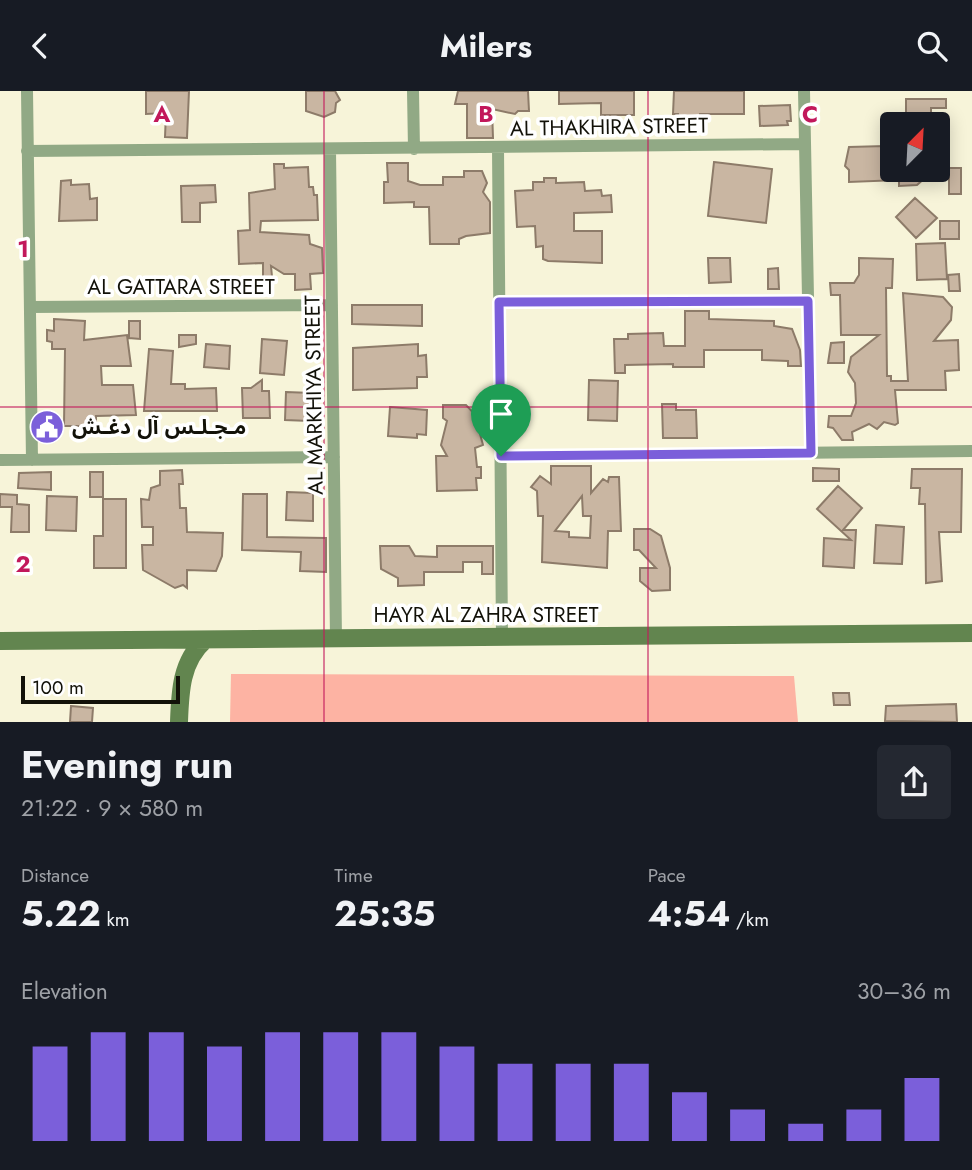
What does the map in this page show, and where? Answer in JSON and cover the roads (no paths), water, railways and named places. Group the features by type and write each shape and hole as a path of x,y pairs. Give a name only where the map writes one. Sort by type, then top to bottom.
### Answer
{"street":[{"path":"27,91 32,460"},
{"path":"413,91 414,149"},
{"path":"804,91 811,453"},
{"name":"AL THAKHIRA STREET","path":"27,151 805,144"},
{"path":"498,148 502,637"},
{"name":"AL MARKHIYA STREET","path":"330,150 335,639"},
{"path":"499,302 808,301"},
{"name":"AL GATTARA STREET","path":"30,307 332,306"},
{"path":"501,456 972,451"},
{"path":"0,460 334,457"},
{"name":"HAYR AL ZAHRA STREET","path":"0,641 972,633"},
{"path":"169,722 183,659 180,639"},
{"path":"179,722 186,665 205,640"}],"place":[{"name":"مـجـلـس آل دغـش","path":"47,427"}]}
